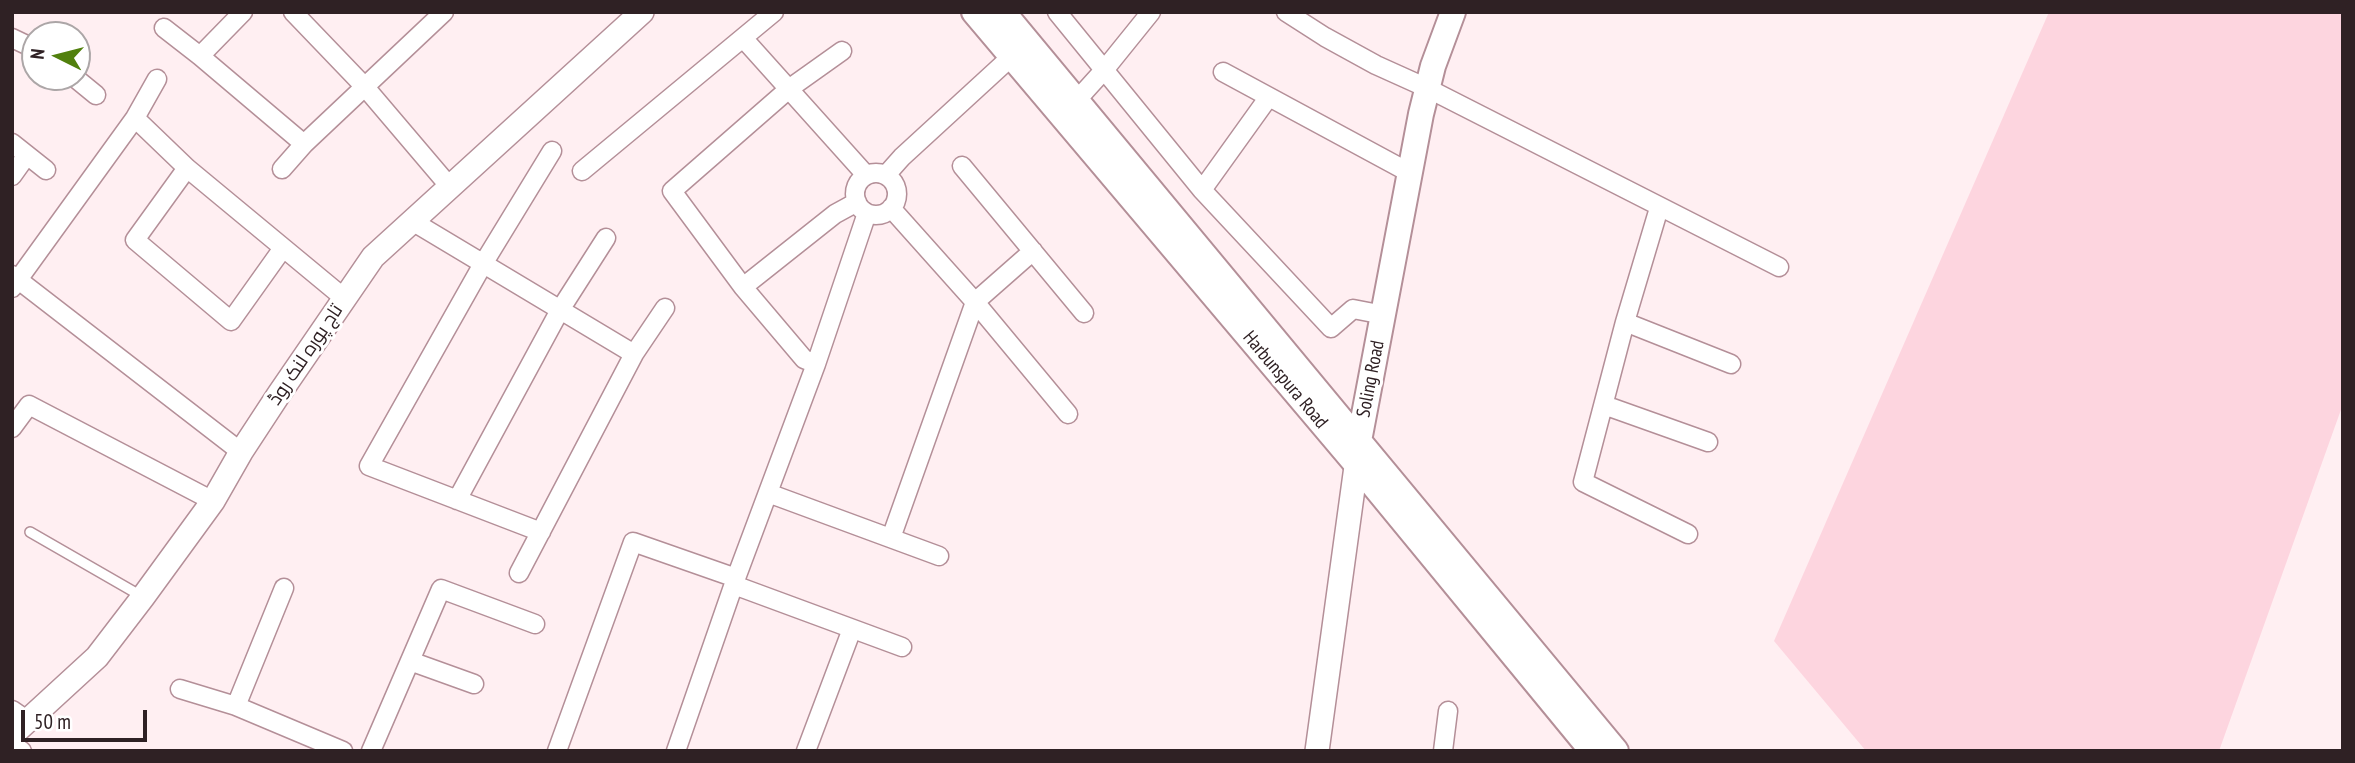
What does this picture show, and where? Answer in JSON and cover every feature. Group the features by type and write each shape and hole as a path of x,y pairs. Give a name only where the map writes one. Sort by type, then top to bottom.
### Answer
{"main road":[{"name":"Harbunspura Road","path":"974,12 1616,751"},
{"name":"Harbunspura Road","path":"1003,12 1358,452 1591,751"},
{"name":"Soling Road","path":"1358,452 1427,88 1452,12"}],"street":[{"path":"200,56 243,12"},
{"path":"293,12 365,87 450,187"},
{"path":"282,169 304,144 444,12"},
{"name":"تاج پورہ لنک روڈ","path":"17,722 97,657 143,597 213,501 241,452 373,257 642,12"},
{"path":"582,171 774,12"},
{"path":"1057,12 1202,190 1331,328 1353,309 1384,315"},
{"path":"1076,101 1151,12"},
{"path":"1286,12 1355,54 1779,267"},
{"path":"164,28 304,144"},
{"path":"743,38 866,175"},
{"path":"816,363 804,359 743,287 672,191 790,88 842,51"},
{"path":"887,176 902,157 1011,57"},
{"path":"1223,72 1410,173"},
{"path":"158,79 135,118 14,281 241,452"},
{"path":"91,90 96,94"},
{"path":"1202,190 1268,98"},
{"path":"135,118 187,168 344,298"},
{"path":"12,143 46,170"},
{"path":"541,532 369,466 483,264 552,150"},
{"path":"12,176 27,155"},
{"path":"962,166 1084,313"},
{"path":"187,168 135,240 231,321 283,248"},
{"path":"879,173 893,182 897,191 896,200 884,213 876,215 862,207 855,191 866,175 879,173"},
{"path":"743,287 835,214 862,207"},
{"path":"676,751 816,363 862,207"},
{"path":"891,208 975,302 1068,414"},
{"path":"1659,208 1625,322 1583,482 1688,534"},
{"path":"412,221 634,354"},
{"path":"457,500 561,310 606,238"},
{"path":"891,538 975,302 1033,251"},
{"path":"519,573 634,354 665,308"},
{"path":"1625,322 1731,364"},
{"path":"12,428 29,405 213,501"},
{"path":"1604,405 1708,442"},
{"name":"Soling Road","path":"1317,751 1358,452"},
{"path":"768,493 939,556"},
{"path":"557,751 632,542 902,647"},
{"path":"236,706 284,588"},
{"path":"371,751 441,589 535,624"},
{"path":"806,751 852,629"},
{"path":"410,661 474,684"},
{"path":"180,689 236,706 343,751"},
{"path":"1443,751 1448,711"},
{"path":"12,744 22,751"}],"lane":[{"path":"30,532 143,597"}],"shaded area":[{"path":"2049,12 2343,12 2343,404 2219,751 1866,751 1774,641"}]}
